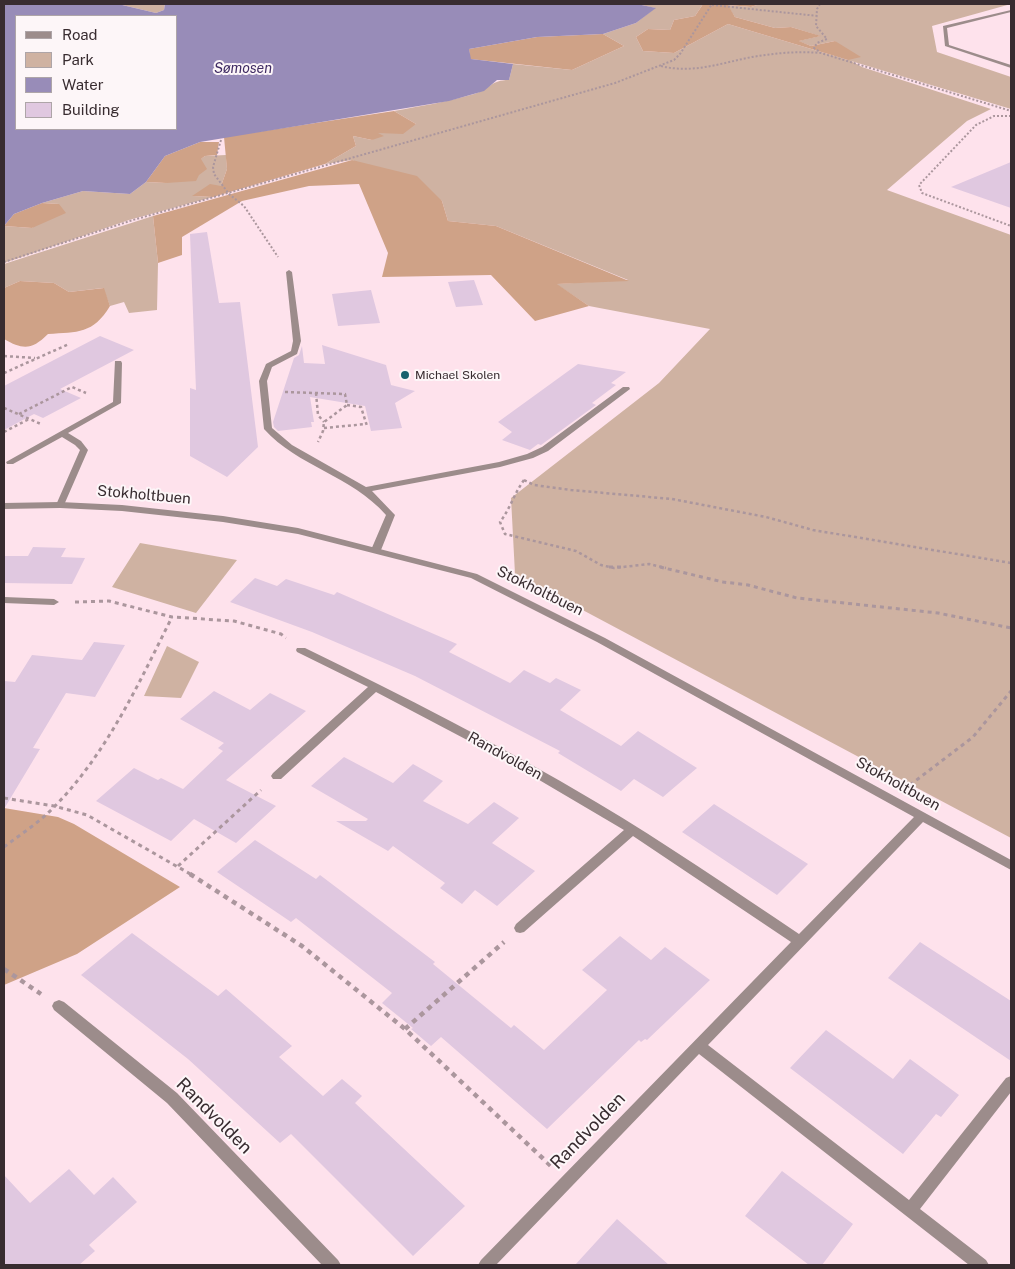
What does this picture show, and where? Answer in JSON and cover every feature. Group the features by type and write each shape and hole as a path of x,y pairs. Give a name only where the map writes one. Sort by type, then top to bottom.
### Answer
{"street":[{"path":"1011,11 945,27 947,46 1011,68"},
{"path":"289,272 297,341 294,352 269,366 263,381 268,429 290,448 366,490 382,503 391,515 376,550"},
{"path":"10,462 117,403 118,363"},
{"path":"366,490 500,464 530,456 545,449 626,389"},
{"path":"60,505 84,450 78,443 62,433"},
{"name":"Stokholtbuen","path":"4,506 60,505 122,508 223,519 298,531 474,576 601,640 1011,865"},
{"path":"4,600 54,602"},
{"name":"Randvolden","path":"301,650 376,686 500,751 632,830 800,941"},
{"path":"277,776 376,686"},
{"name":"Randvolden","path":"486,1265 922,816"},
{"path":"520,928 632,830"},
{"name":"Randvolden","path":"59,1006 172,1098 333,1265"},
{"path":"698,1045 981,1265"},
{"path":"910,1210 1011,1082"}],"path":[{"path":"4,262 133,220 229,194 387,146 615,83 660,66 680,54 712,4 818,16"},
{"path":"820,4 817,9 816,26 827,39 817,43 814,48 821,53"},
{"path":"660,66 685,72 765,54 790,51 821,53 1011,111"},
{"path":"1011,116 994,116 976,125 919,185 922,192 1011,226"},
{"path":"222,140 213,167 214,174 229,194 244,206 289,272"},
{"path":"4,374 35,358 69,344"},
{"path":"4,356 35,358"},
{"path":"19,414 72,386 86,393"},
{"path":"264,391 345,394 347,405"},
{"path":"311,460 324,428 324,422 318,415 316,393"},
{"path":"324,422 347,405 361,407 366,425 324,428"},
{"path":"4,408 62,433"},
{"path":"4,432 29,419"},
{"path":"500,464 534,485 672,499 766,517 814,530 1011,563"},
{"path":"524,480 513,495 508,511 500,522 505,534 576,551 601,565 614,568 649,564 797,598 938,612 1011,628"},
{"path":"54,602 108,601 172,618 234,620 281,634 301,650"},
{"path":"4,847 54,806 86,768 114,729 172,618"},
{"path":"894,800 918,778 973,737 1011,691"},
{"path":"178,866 277,776"},
{"path":"4,798 54,806 87,815 178,866 302,946 405,1029 567,1180"},
{"path":"405,1029 520,928"},
{"path":"4,969 59,1006"}],"green space":[{"path":"118,4 165,4 164,10 156,13"},
{"path":"637,4 703,4 695,16 674,20 670,30 648,29 636,37 643,51 674,53 728,24 848,60 835,41 811,46 798,41 820,36 791,27 775,28 735,17 727,5 751,7 760,4 1011,4 932,26 937,52 1011,77 1011,109 851,61 862,67 991,109 967,121 887,190 1011,235 1011,838 515,574 511,498 659,383 710,329 589,306 556,284 628,280 496,226 448,221 442,201 352,160 325,164 356,146 353,136 372,140 377,133 416,124 394,111 444,102 479,92 498,81 509,80 513,64 572,70 624,46 603,34 636,23 655,8"},
{"path":"226,155 227,169 221,186 193,196 213,197 129,220 4,263 4,226 32,228 59,204 42,203 83,191 130,194 146,182 166,183 205,156"},
{"path":"153,216 158,263 157,310 129,313 124,302 110,306 103,288 69,292 54,283 20,281 4,288 4,264"},
{"path":"140,543 237,560 196,613 112,587"},
{"path":"167,646 199,662 181,698 144,696"}],"shaded area":[{"path":"703,4 760,4 751,7 728,5 735,17 775,28 791,27 821,36 799,41 811,46 835,41 861,57 848,60 728,24 674,53 643,51 636,37 648,29 670,30 674,20 695,16"},
{"path":"603,34 624,46 572,70 470,59 469,49 537,37"},
{"path":"394,111 416,124 403,134 378,133 384,136 372,140 353,136 356,146 325,164 213,197 192,196 210,184 221,186 227,169 224,137"},
{"path":"200,142 219,142 217,155 205,156 201,159 207,169 199,175 196,181 146,182 165,156"},
{"path":"352,160 417,176 442,201 448,221 496,226 629,281 557,284 589,306 535,321 491,275 382,277 388,253 359,184 309,186 242,201 182,237 182,255 158,263 153,216"},
{"path":"42,203 59,204 66,213 32,228 4,226 14,214"},
{"path":"20,281 54,283 69,292 104,288 110,306 97,322 84,330 48,334 32,346 17,345 4,339 4,288"},
{"path":"4,808 58,817 74,824 180,887 77,954 4,985"}],"water":[{"name":"Sømosen","path":"4,4 118,4 156,13 164,10 165,4 637,4 656,8 636,23 603,34 537,37 469,49 471,59 513,64 509,80 497,80 484,91 449,101 200,142 165,156 146,182 130,194 83,191 42,203 14,214 4,226"}],"building":[{"path":"1011,162 1011,208 951,187"},
{"path":"207,232 219,303 240,302 258,447 227,477 190,456 190,388 196,390 190,234"},
{"path":"474,280 483,305 456,307 448,282"},
{"path":"371,290 380,323 338,326 332,294"},
{"path":"100,336 134,350 60,389 81,398 43,418 34,414 4,430 4,386"},
{"path":"322,345 386,365 391,385 415,391 395,403 402,428 371,431 365,406 310,397 314,422 311,422 312,427 278,431 274,427 273,422 294,358 299,355 302,346 304,363 325,364"},
{"path":"578,364 626,372 611,383 616,385 592,403 596,405 541,445 538,444 530,450 502,440 512,432 498,422"},
{"path":"33,547 66,548 61,557 85,558 72,584 4,583 4,556 28,556"},
{"path":"255,578 277,586 286,579 334,595 337,592 457,644 449,652 510,683 524,670 550,683 556,678 581,690 560,710 621,746 638,731 697,768 663,797 634,779 621,791 558,753 560,751 415,676 312,632 230,602"},
{"path":"94,642 125,645 95,697 66,693 33,748 40,749 4,809 4,681 15,682 32,655 82,660"},
{"path":"214,691 250,710 270,693 306,711 226,780 276,806 236,843 194,819 171,841 96,801 134,768 158,780 161,778 183,789 223,751 218,748 224,743 180,719"},
{"path":"344,757 393,783 413,764 443,781 423,801 468,824 494,802 519,818 492,843 535,871 497,906 475,890 462,904 440,888 445,883 393,846 388,851 336,821 366,821 368,819 311,786"},
{"path":"714,804 808,864 777,895 682,832"},
{"path":"255,840 316,879 320,875 435,962 433,964 511,1028 514,1025 544,1050 607,990 582,970 620,936 651,960 665,947 710,980 647,1040 645,1039 641,1042 639,1040 547,1129 441,1037 431,1046 411,1029 413,1028 382,1003 392,993 296,918 291,922 217,872"},
{"path":"132,933 218,996 226,989 292,1046 279,1057 323,1096 342,1079 362,1096 355,1103 465,1206 413,1256 291,1134 280,1143 188,1059 81,975"},
{"path":"920,942 1011,1001 1011,1061 888,978"},
{"path":"826,1030 893,1079 910,1059 959,1095 941,1117 936,1114 903,1154 790,1068"},
{"path":"69,1169 94,1195 113,1177 137,1202 89,1245 95,1251 79,1265 4,1265 4,1175 30,1203"},
{"path":"782,1171 853,1224 822,1265 809,1265 745,1216"},
{"path":"617,1219 669,1265 575,1265"}],"place":[{"name":"Michael Skolen","path":"405,375"}]}
